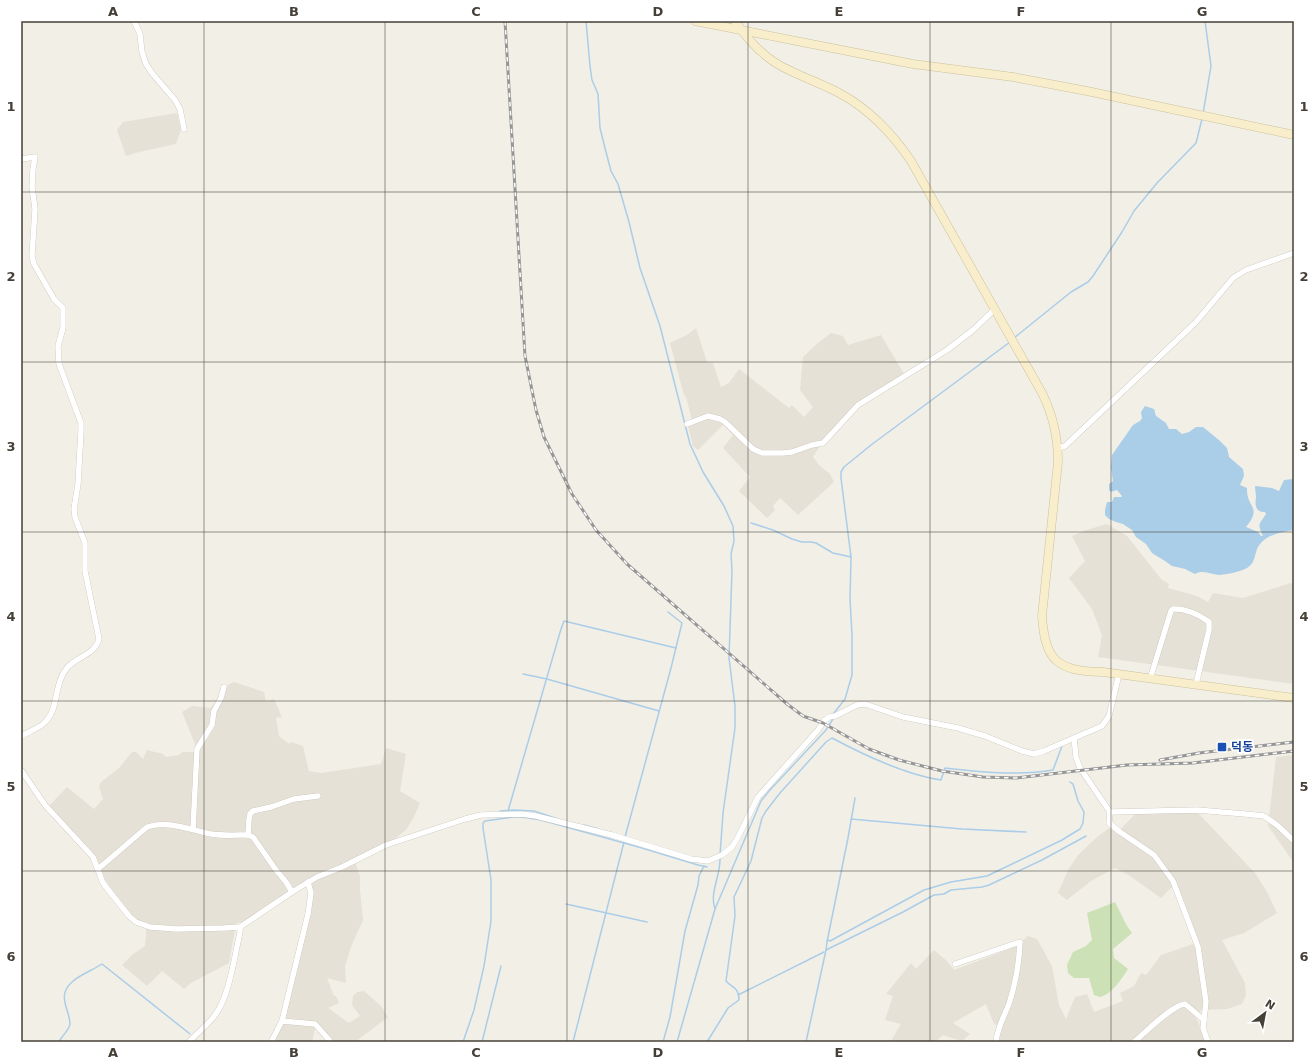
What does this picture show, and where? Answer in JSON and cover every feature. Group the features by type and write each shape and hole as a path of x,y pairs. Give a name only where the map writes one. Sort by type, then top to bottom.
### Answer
{"main road":[{"path":"695,21 913,64 1028,80 1087,91 1294,135"},
{"path":"734,21 769,59 789,71 840,93 863,108 886,129 898,143 910,161 995,309 1049,407 1054,421 1058,448 1058,462 1042,616 1045,640 1049,651 1055,660 1067,668 1086,672 1119,674 1294,698"}],"street":[{"path":"134,21 140,34 142,52 146,64 175,100 180,109 184,129"},
{"path":"21,159 26,157 35,157 32,187 35,209 32,256 34,264 54,299 63,308 63,328 58,346 59,364 81,423 78,484 74,509 75,517 85,543 85,571 99,639 98,644 92,652 72,663 63,674 57,688 53,710 49,718 40,726 21,736"},
{"path":"1058,448 1064,446 1196,322 1233,278 1246,270 1294,253"},
{"path":"687,424 708,416 720,419 726,422 754,449 762,453 792,452 812,445 823,444 858,405 947,350 973,330 995,309"},
{"path":"1150,679 1171,611 1179,608 1202,616 1210,622 1196,684"},
{"path":"21,770 45,804 93,858 103,883 129,916 136,922 150,927 176,929 240,927 308,882 402,839 482,815 522,814 536,816 612,835 691,859 708,861 722,855 732,847 758,797 829,717 835,716 857,705 864,704 903,717 958,728 1034,754 1102,726 1109,716 1119,674"},
{"path":"192,829 197,749 212,725 214,711 221,698 224,687"},
{"path":"1074,738 1076,757 1080,768 1110,812 1109,823 1154,855 1173,881 1198,947 1206,1002 1203,1028 1208,1042"},
{"path":"248,834 250,814 253,811 271,807 294,798 318,796"},
{"path":"1110,812 1197,810 1264,816 1277,825 1294,841"},
{"path":"98,869 147,827 155,824 164,824 212,834 248,834 253,836 292,892"},
{"path":"271,1042 282,1020 308,914 311,893 308,882"},
{"path":"189,1042 215,1015 221,1005 233,965 240,927"},
{"path":"954,964 1020,942 1017,976 1008,1005 996,1035 996,1042"},
{"path":"1134,1042 1171,1010 1181,1004 1185,1004 1204,1020"},
{"path":"282,1020 315,1024 331,1042"}],"shaded area":[{"path":"177,113 181,129 176,144 126,156 117,130 123,122"},
{"path":"696,328 707,362 713,363 721,387 729,383 739,369 789,408 792,405 804,417 813,407 800,390 803,357 831,333 843,336 848,345 881,335 904,374 856,404 823,441 813,457 819,465 830,474 834,482 798,515 780,498 773,506 775,510 767,518 739,491 750,477 723,448 733,435 723,425 698,450 693,446 688,426 693,424 670,343 687,335"},
{"path":"1107,524 1127,536 1162,580 1169,584 1168,588 1197,596 1208,602 1213,593 1243,598 1291,583 1294,584 1294,684 1098,657 1102,635 1092,609 1069,578 1085,561 1072,536"},
{"path":"234,682 264,692 266,701 274,699 282,717 276,718 279,736 289,744 291,742 303,746 309,771 321,773 381,764 386,748 406,754 400,791 420,803 406,830 393,840 354,859 360,876 363,920 351,947 345,967 346,983 327,978 334,996 336,996 339,1003 328,1008 349,1023 360,1016 352,1005 353,996 357,992 364,991 381,1006 388,1017 355,1042 332,1042 312,1021 315,1029 312,1042 273,1042 287,1010 311,884 242,922 236,923 229,963 191,983 184,989 162,971 147,986 122,965 133,954 145,946 147,923 135,919 111,890 97,859 49,808 67,787 94,809 103,799 99,786 101,782 119,768 132,752 136,752 143,759 147,750 163,754 166,757 179,755 182,752 194,752 195,744 182,712 192,706 211,708 229,684"},
{"path":"1294,755 1294,863 1268,826 1276,757"},
{"path":"1137,812 1198,813 1255,873 1267,892 1277,913 1244,933 1222,940 1245,983 1246,995 1242,1004 1227,1009 1202,1010 1195,1016 1202,1030 1205,1042 997,1042 1001,1027 994,1024 986,1004 953,1023 970,1034 962,1041 943,1035 935,1042 893,1042 892,1039 901,1024 885,1020 893,996 886,994 911,963 916,969 934,950 947,961 954,970 1017,946 1028,936 1037,939 1052,966 1059,1005 1066,1019 1075,997 1087,994 1094,1012 1123,1001 1120,993 1134,986 1141,973 1146,975 1161,955 1199,942 1176,883 1161,898 1130,876 1115,868 1091,881 1067,900 1058,893 1068,870 1078,855 1109,828 1117,833"}],"green space":[{"path":"1115,902 1132,933 1113,949 1114,958 1128,969 1109,993 1100,997 1094,995 1089,978 1074,978 1068,973 1067,965 1073,952 1086,946 1092,940 1087,913"}],"water":[{"path":"1145,406 1154,409 1156,416 1166,423 1169,429 1176,429 1182,434 1189,432 1196,427 1203,427 1227,448 1229,457 1243,469 1244,476 1240,485 1247,488 1247,495 1254,511 1251,520 1246,527 1258,532 1261,536 1263,536 1259,526 1266,514 1265,512 1259,511 1256,508 1255,486 1272,488 1279,491 1284,480 1294,479 1294,530 1278,533 1264,540 1257,549 1252,564 1247,568 1234,573 1220,575 1204,572 1195,574 1185,569 1172,566 1152,553 1146,544 1136,537 1132,530 1123,524 1109,519 1105,515 1107,502 1112,502 1114,497 1122,496 1117,490 1111,492 1109,490 1109,484 1113,481 1111,468 1112,455 1133,425 1140,421 1142,418 1141,412"}],"waterway":[{"path":"586,21 592,80 598,94 600,128 611,171 618,184 629,222 640,268 660,326 690,444 703,472 724,506 733,526 734,541 731,554 732,571 729,658 735,706 735,728 723,813 720,855"},
{"path":"1203,114 1211,66 1205,21"},
{"path":"1014,338 1071,292 1088,282 1122,232 1134,211 1157,183 1196,143 1202,119"},
{"path":"834,713 845,699 852,675 850,599 851,557 841,472 844,467 871,445 1010,342"},
{"path":"751,523 773,530 792,539 802,542 816,543 833,553 851,557"},
{"path":"625,837 682,623 668,612"},
{"path":"508,811 564,621 676,648"},
{"path":"523,674 547,679 659,711"},
{"path":"715,909 761,801 826,730 833,719"},
{"path":"707,1042 728,1008 739,1000 736,990 726,981 735,916 734,897 751,861 762,818 780,793 826,742 832,738 900,769 914,774 941,780 945,768 1012,773 1053,770 1062,746"},
{"path":"827,940 830,941 924,890 951,882 987,876 1062,840 1080,829 1083,823 1084,812 1078,801 1073,784 1070,782"},
{"path":"826,950 855,798"},
{"path":"500,811 534,811 558,819"},
{"path":"463,1042 474,1010 484,966 491,921 491,880 483,828 483,823 485,821 513,817 541,820 707,867"},
{"path":"851,819 962,829 1026,832"},
{"path":"584,825 598,829"},
{"path":"806,1042 826,950 934,895 944,894 951,890 989,885 1042,860 1086,836"},
{"path":"573,1042 624,842"},
{"path":"677,1042 715,909 713,897 719,871 720,858"},
{"path":"663,1042 670,1017 685,931 698,885 699,876 704,866"},
{"path":"566,904 647,922"},
{"path":"738,995 824,952"},
{"path":"60,1042 70,1024 64,998 67,987 78,977 102,964 190,1034"},
{"path":"482,1042 501,966"}],"railway":[{"path":"505,21 525,356 536,410 544,437 572,494 596,530 627,564 787,704 803,716 823,723 869,749 899,760 942,771 983,777 1016,778 1127,765 1193,763 1294,751"},
{"path":"1160,760 1199,753 1294,742"}],"place":[{"name":"덕동","path":"1222,747"}]}
